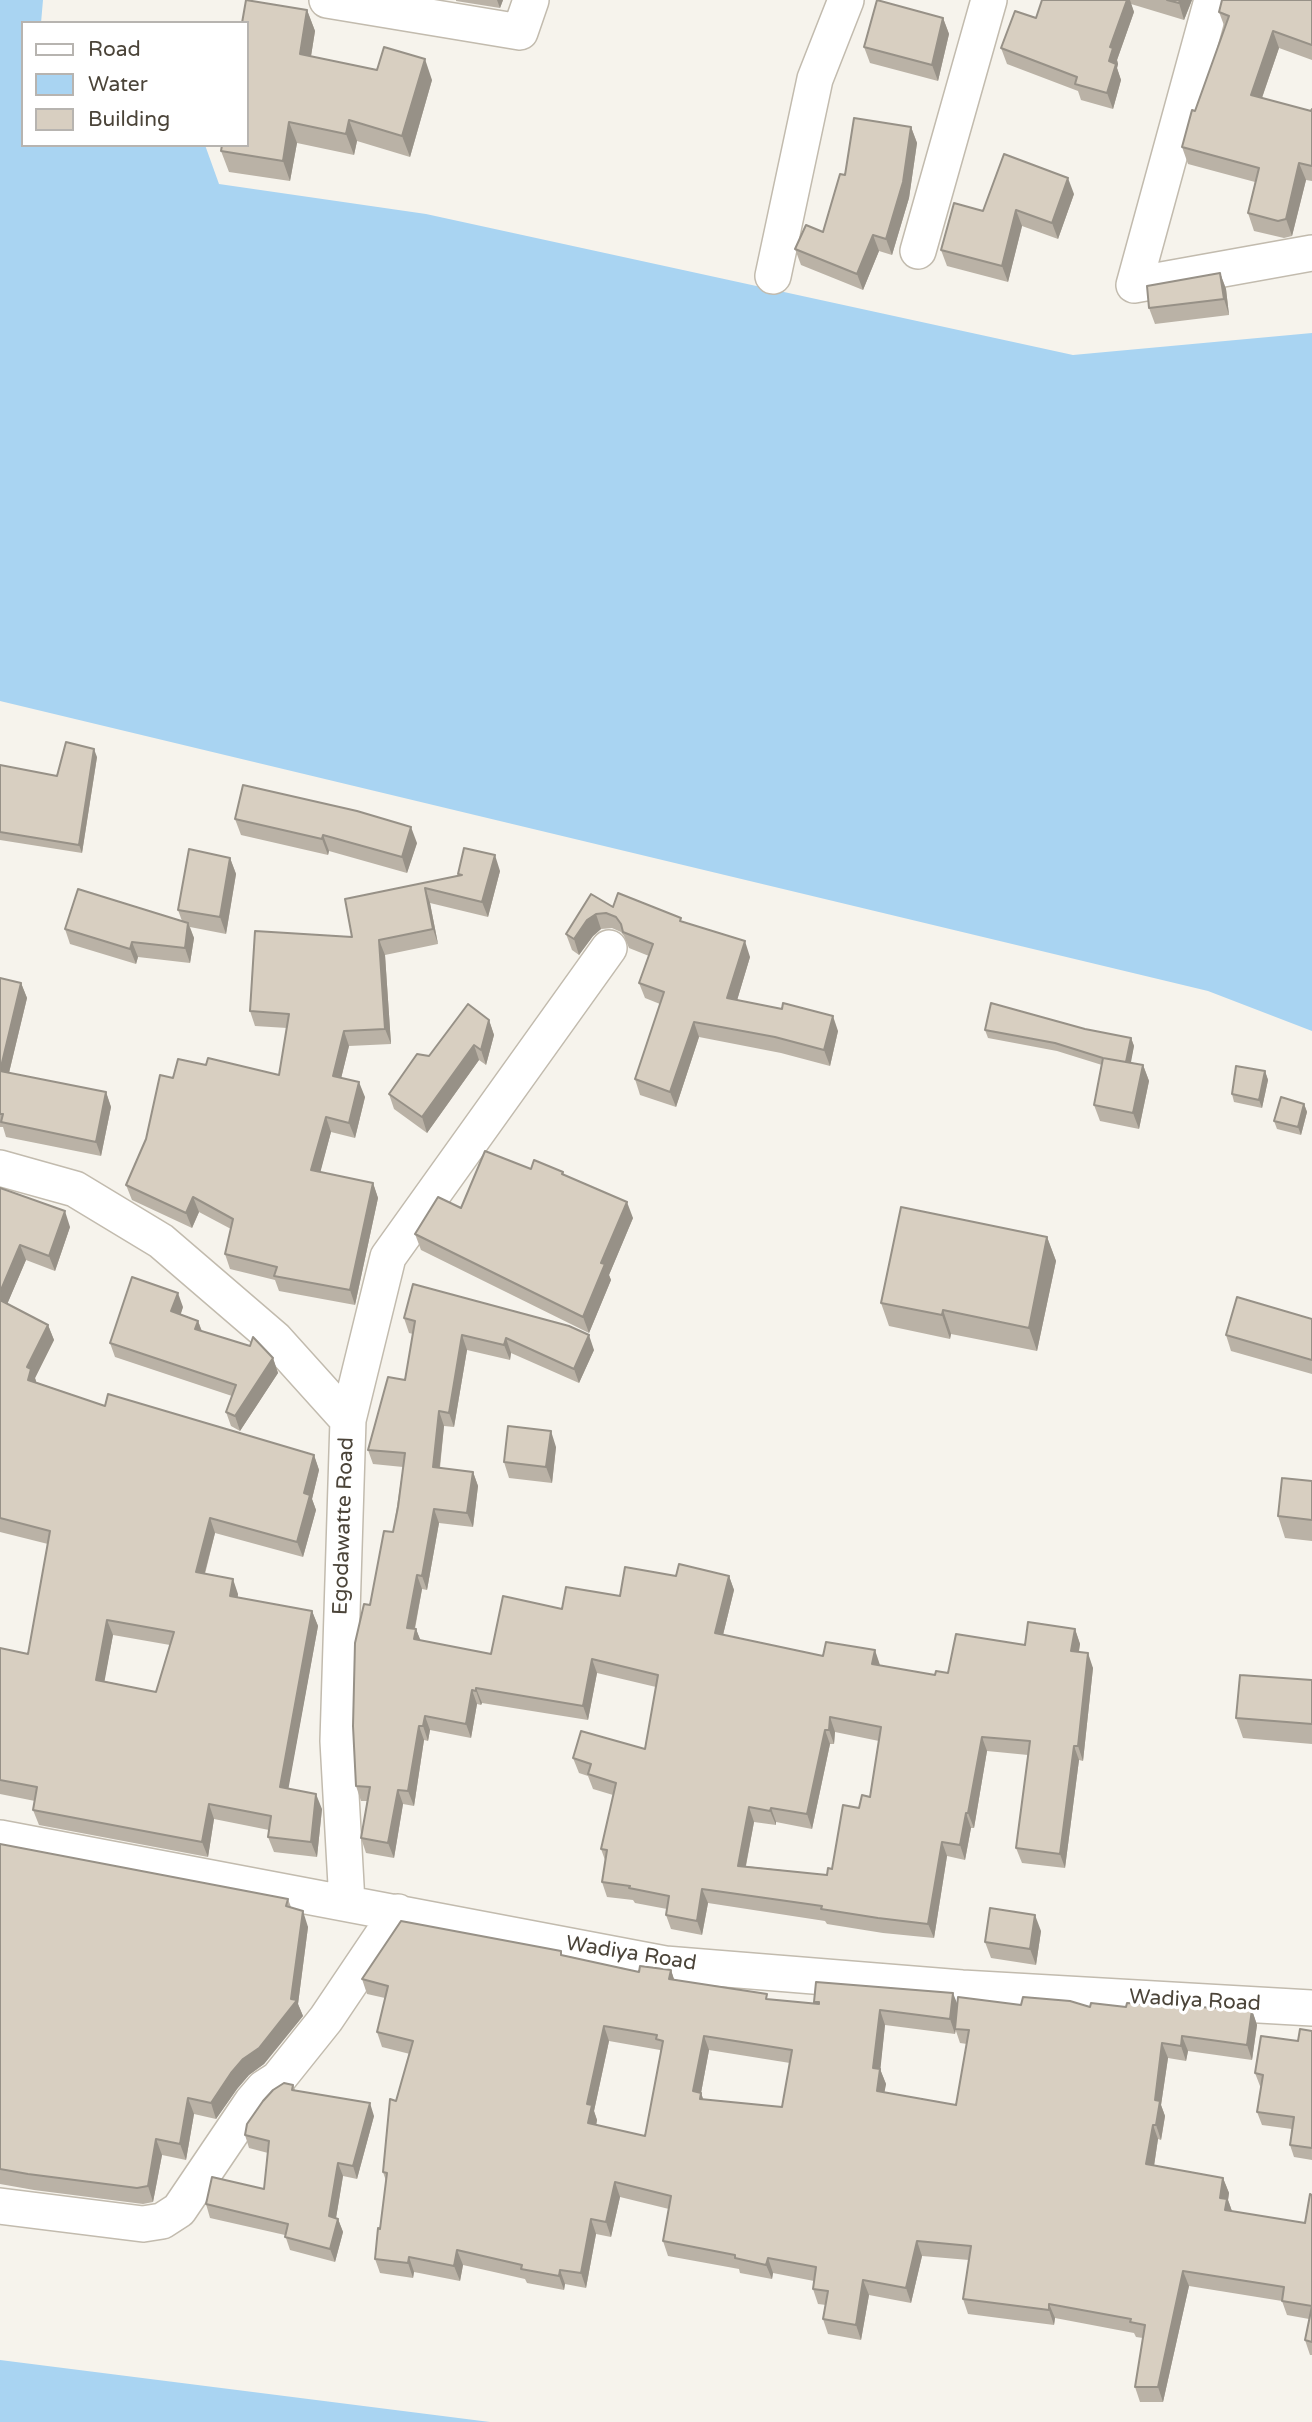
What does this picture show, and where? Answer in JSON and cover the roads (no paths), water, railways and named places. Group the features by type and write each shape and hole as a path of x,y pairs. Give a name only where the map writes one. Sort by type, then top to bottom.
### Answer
{"street":[{"path":"327,0 520,32 531,0"},
{"path":"772,276 815,79 846,0"},
{"path":"918,251 989,0"},
{"path":"1212,0 1134,285 1312,253"},
{"path":"348,1420 388,1257 609,948"},
{"name":"Egodawatte Road","path":"0,1168 75,1189 161,1241 275,1339 348,1420 338,1741 347,1903"},
{"name":"Wadiya Road","path":"0,1838 665,1964 961,1988 1312,2008"},
{"path":"0,2206 143,2224 162,2221 179,2210 252,2102 264,2088 278,2079 326,2019 398,1912"}],"water":[{"path":"0,0 43,0 41,21 21,21 21,147 206,147 219,184 426,214 1073,355 1312,333 1312,1031 1208,991 0,701"},
{"path":"0,2360 490,2422 0,2422"}]}
